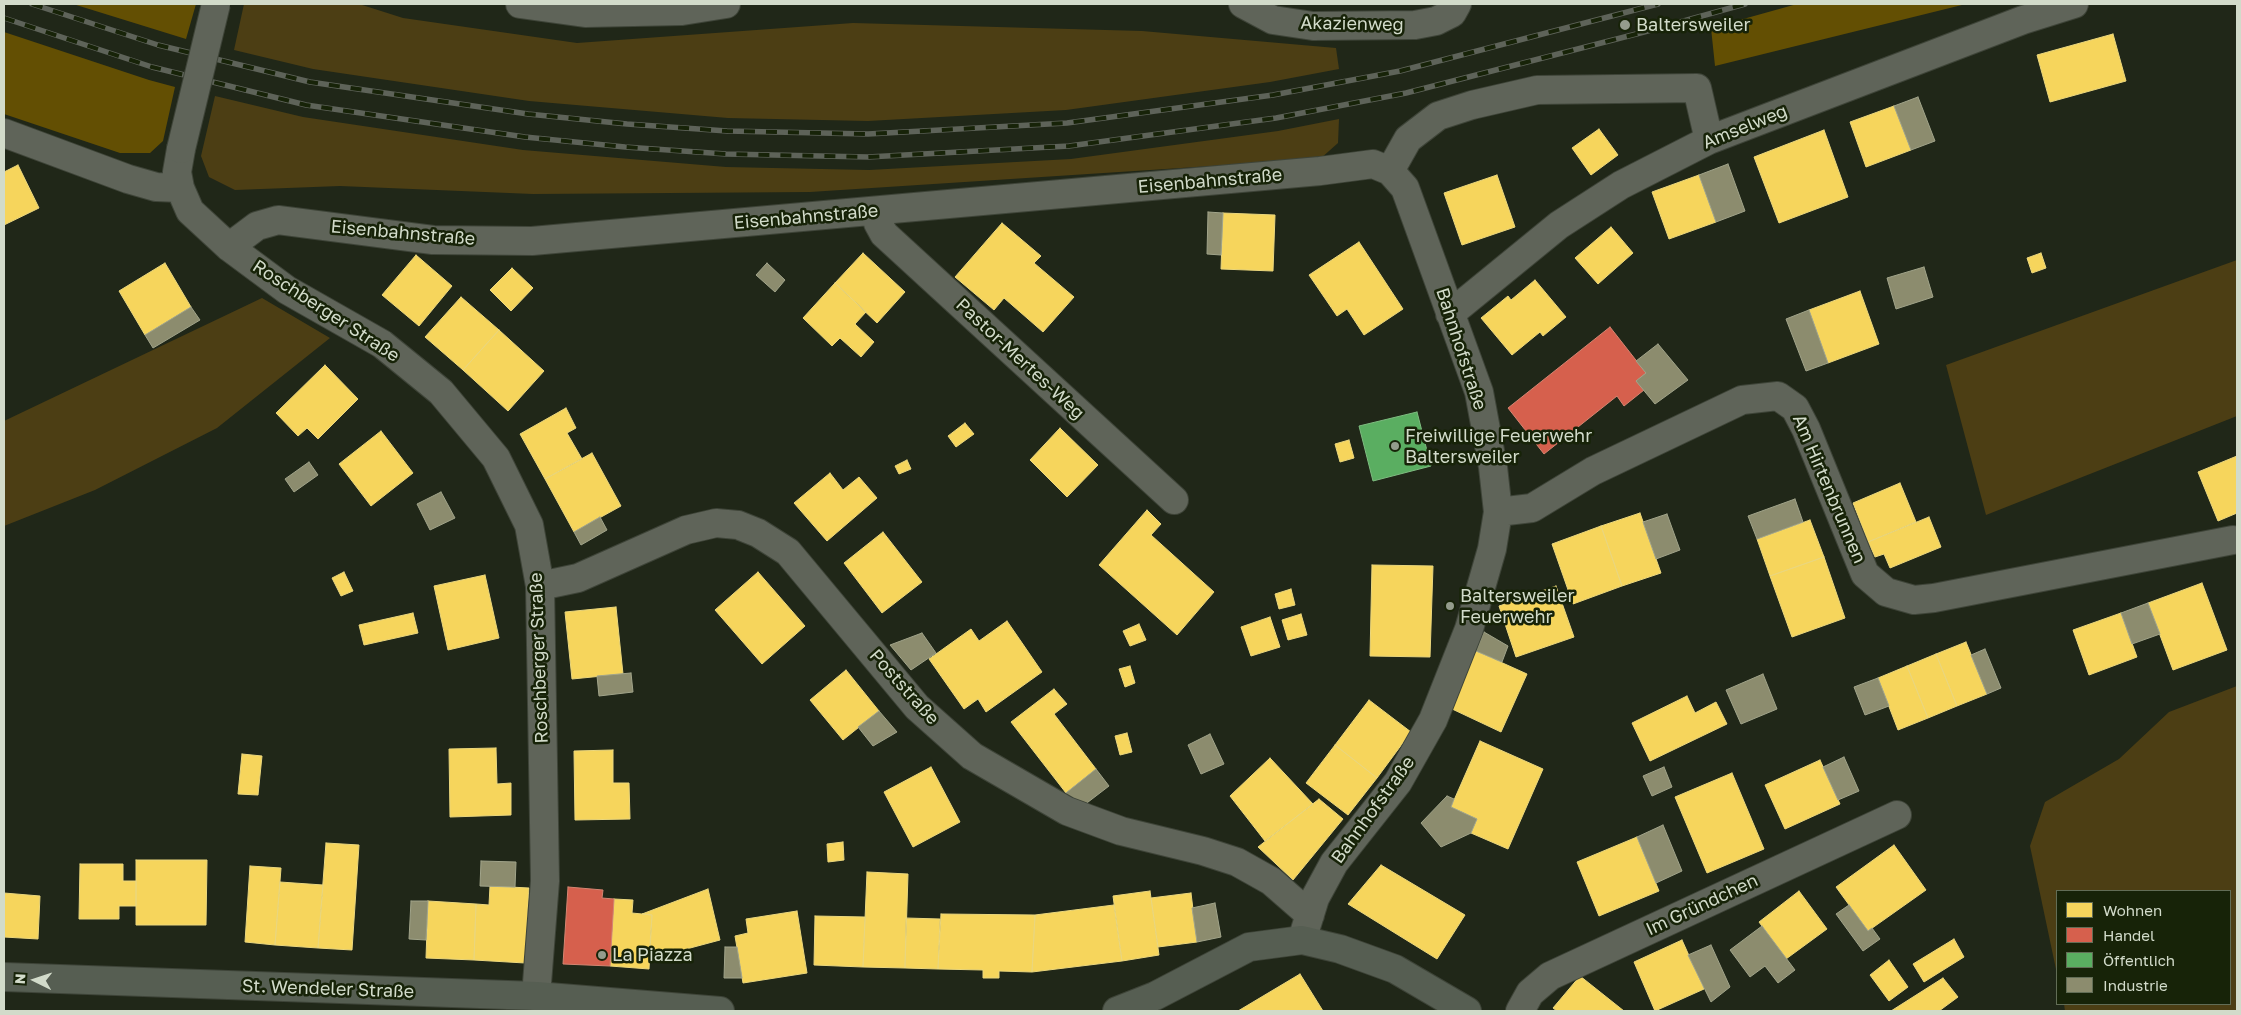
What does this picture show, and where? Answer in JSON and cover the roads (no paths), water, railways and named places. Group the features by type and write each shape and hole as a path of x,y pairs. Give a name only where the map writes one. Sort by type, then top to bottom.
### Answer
{"main road":[{"path":"1117,1011 1155,996 1249,947 1306,927 1340,949 1395,969 1467,1011"},
{"name":"St. Wendeler Straße","path":"4,977 536,996 652,1008 720,1011"}],"street":[{"name":"Roschberger Straße","path":"216,4 177,172 180,188 190,211 229,247 287,290 382,344 441,392 496,458 529,525 540,586 544,881 536,996"},
{"path":"520,4 585,13 682,11 726,4"},
{"name":"Akazienweg","path":"1243,4 1273,20 1313,26 1416,25 1436,22 1452,13 1457,4"},
{"name":"Amselweg","path":"1450,314 1559,225 1621,185 1709,140 2023,20 2074,4"},
{"path":"1390,171 1408,139 1438,116 1472,105 1537,90 1698,88 1709,140"},
{"path":"4,133 128,179 156,187 180,188"},
{"name":"Eisenbahnstraße","path":"229,247 257,226 278,220 433,240 532,241 1320,172 1373,164 1390,171"},
{"name":"Bahnhofstraße","path":"1306,927 1315,898 1334,863 1398,782 1433,720 1469,629 1492,549 1498,512 1493,467 1479,392 1405,188 1390,171"},
{"name":"Pastor-Mertes-Weg","path":"876,211 878,223 884,234 1174,500"},
{"name":"Am Hirtenbrunnen","path":"1498,512 1532,508 1593,471 1742,400 1778,396 1795,408 1806,429 1865,574 1886,592 1914,600 1934,598 2233,540"},
{"name":"Poststraße","path":"540,586 578,578 686,530 716,523 738,525 758,533 788,552 917,707 972,756 1067,811 1121,831 1203,851 1237,862 1271,881 1306,927"},
{"name":"Im Gründchen","path":"1520,1011 1530,993 1550,976 1897,815"}],"railway":[{"path":"32,4 158,45 310,82 528,114 627,124 727,131 868,134 1067,123 1273,95 1400,71 1658,4"},
{"path":"4,18 152,67 306,105 525,137 625,147 726,154 868,157 1069,146 1276,118 1406,93 1745,4"}],"place":[{"name":"Baltersweiler","path":"1625,25"},
{"name":"Freiwillige Feuerwehr Baltersweiler","path":"1395,446"},
{"name":"Baltersweiler Feuerwehr","path":"1450,606"},
{"name":"La Piazza","path":"602,955"}]}
